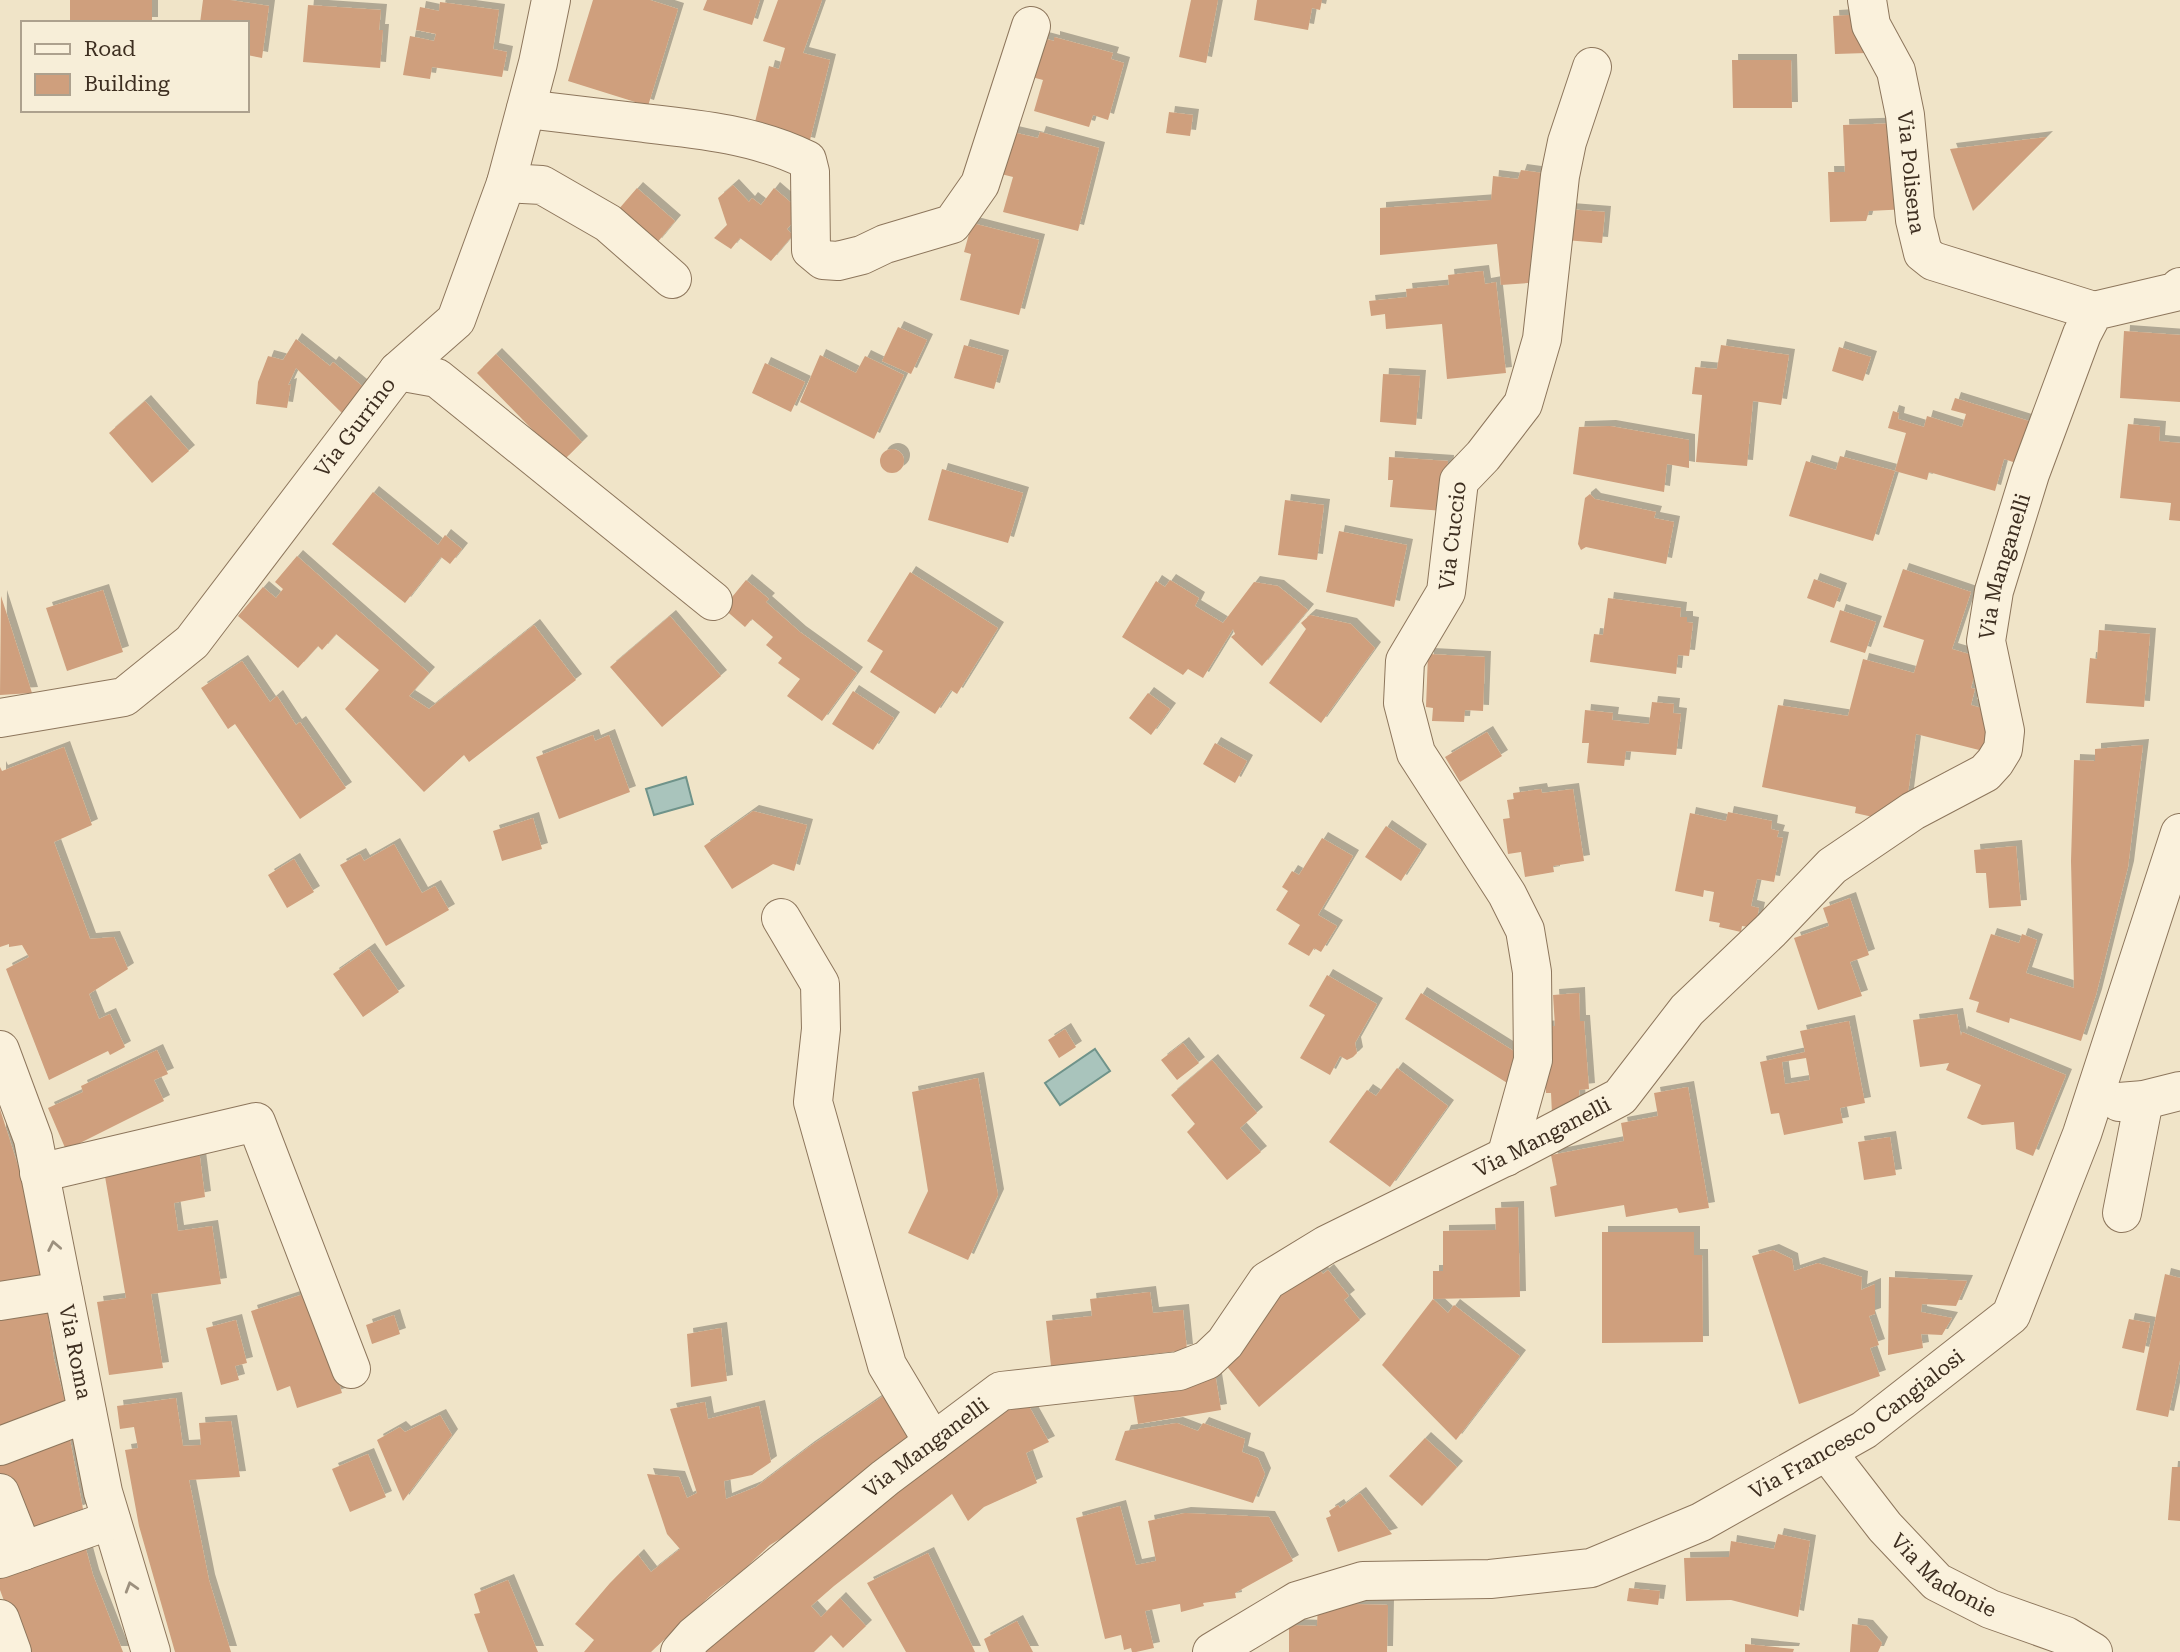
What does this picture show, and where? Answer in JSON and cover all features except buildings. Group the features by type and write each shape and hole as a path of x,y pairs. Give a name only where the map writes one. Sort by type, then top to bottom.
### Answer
{"street":[{"name":"Via Gurrino","path":"0,718 124,697 191,642 398,370 456,320 506,183 538,63 551,0"},
{"name":"Via Polisena","path":"1867,0 1871,24 1896,71 1905,115 1915,220 1923,253 1933,261 2094,311"},
{"path":"526,109 682,127 787,150 807,160 810,172 811,250 823,260 838,261 952,224 980,184 1031,26"},
{"name":"Via Cuccio","path":"1506,1157 1533,1060 1532,972 1525,930 1507,894 1416,752 1403,703 1405,662 1446,592 1459,481 1483,456 1523,404 1542,339 1560,176 1567,142 1592,67"},
{"path":"506,183 542,185 608,223 671,279"},
{"path":"2094,311 2175,292 2180,287"},
{"name":"Via Manganelli","path":"680,1652 705,1627 885,1478 1001,1391 1179,1371 1207,1360 1225,1343 1267,1281 1326,1245 1506,1157 1620,1097 1687,1010 1771,930 1832,866 1913,811 1985,773 1996,762 2003,749 2005,732 1986,641 1994,591 2030,474 2082,334 2094,311"},
{"path":"398,370 437,378 713,601"},
{"name":"Via Francesco Cangialosi","path":"1212,1652 1297,1601 1363,1581 1490,1579 1591,1568 1701,1522 1864,1430 2011,1315 2092,1104 2180,833"},
{"path":"781,918 820,984 821,1029 813,1102 887,1365 933,1441"},
{"name":"Via Roma","path":"0,1050 33,1139 103,1492 151,1652"},
{"path":"2092,1104 2144,1100 2180,1091"},
{"path":"2122,1213 2144,1100"},
{"path":"39,1173 256,1122 351,1369"},
{"path":"0,1301 63,1291"},
{"path":"0,1446 87,1413"},
{"name":"Via Madonie","path":"1827,1451 1885,1527 1937,1583 1990,1609 2066,1636 2093,1652"},
{"path":"0,1493 11,1555 111,1520"},
{"path":"0,1619 12,1652"}],"water":[{"path":"686,777 693,804 654,815 646,789"},
{"path":"1095,1049 1110,1071 1060,1105 1045,1083"}]}
